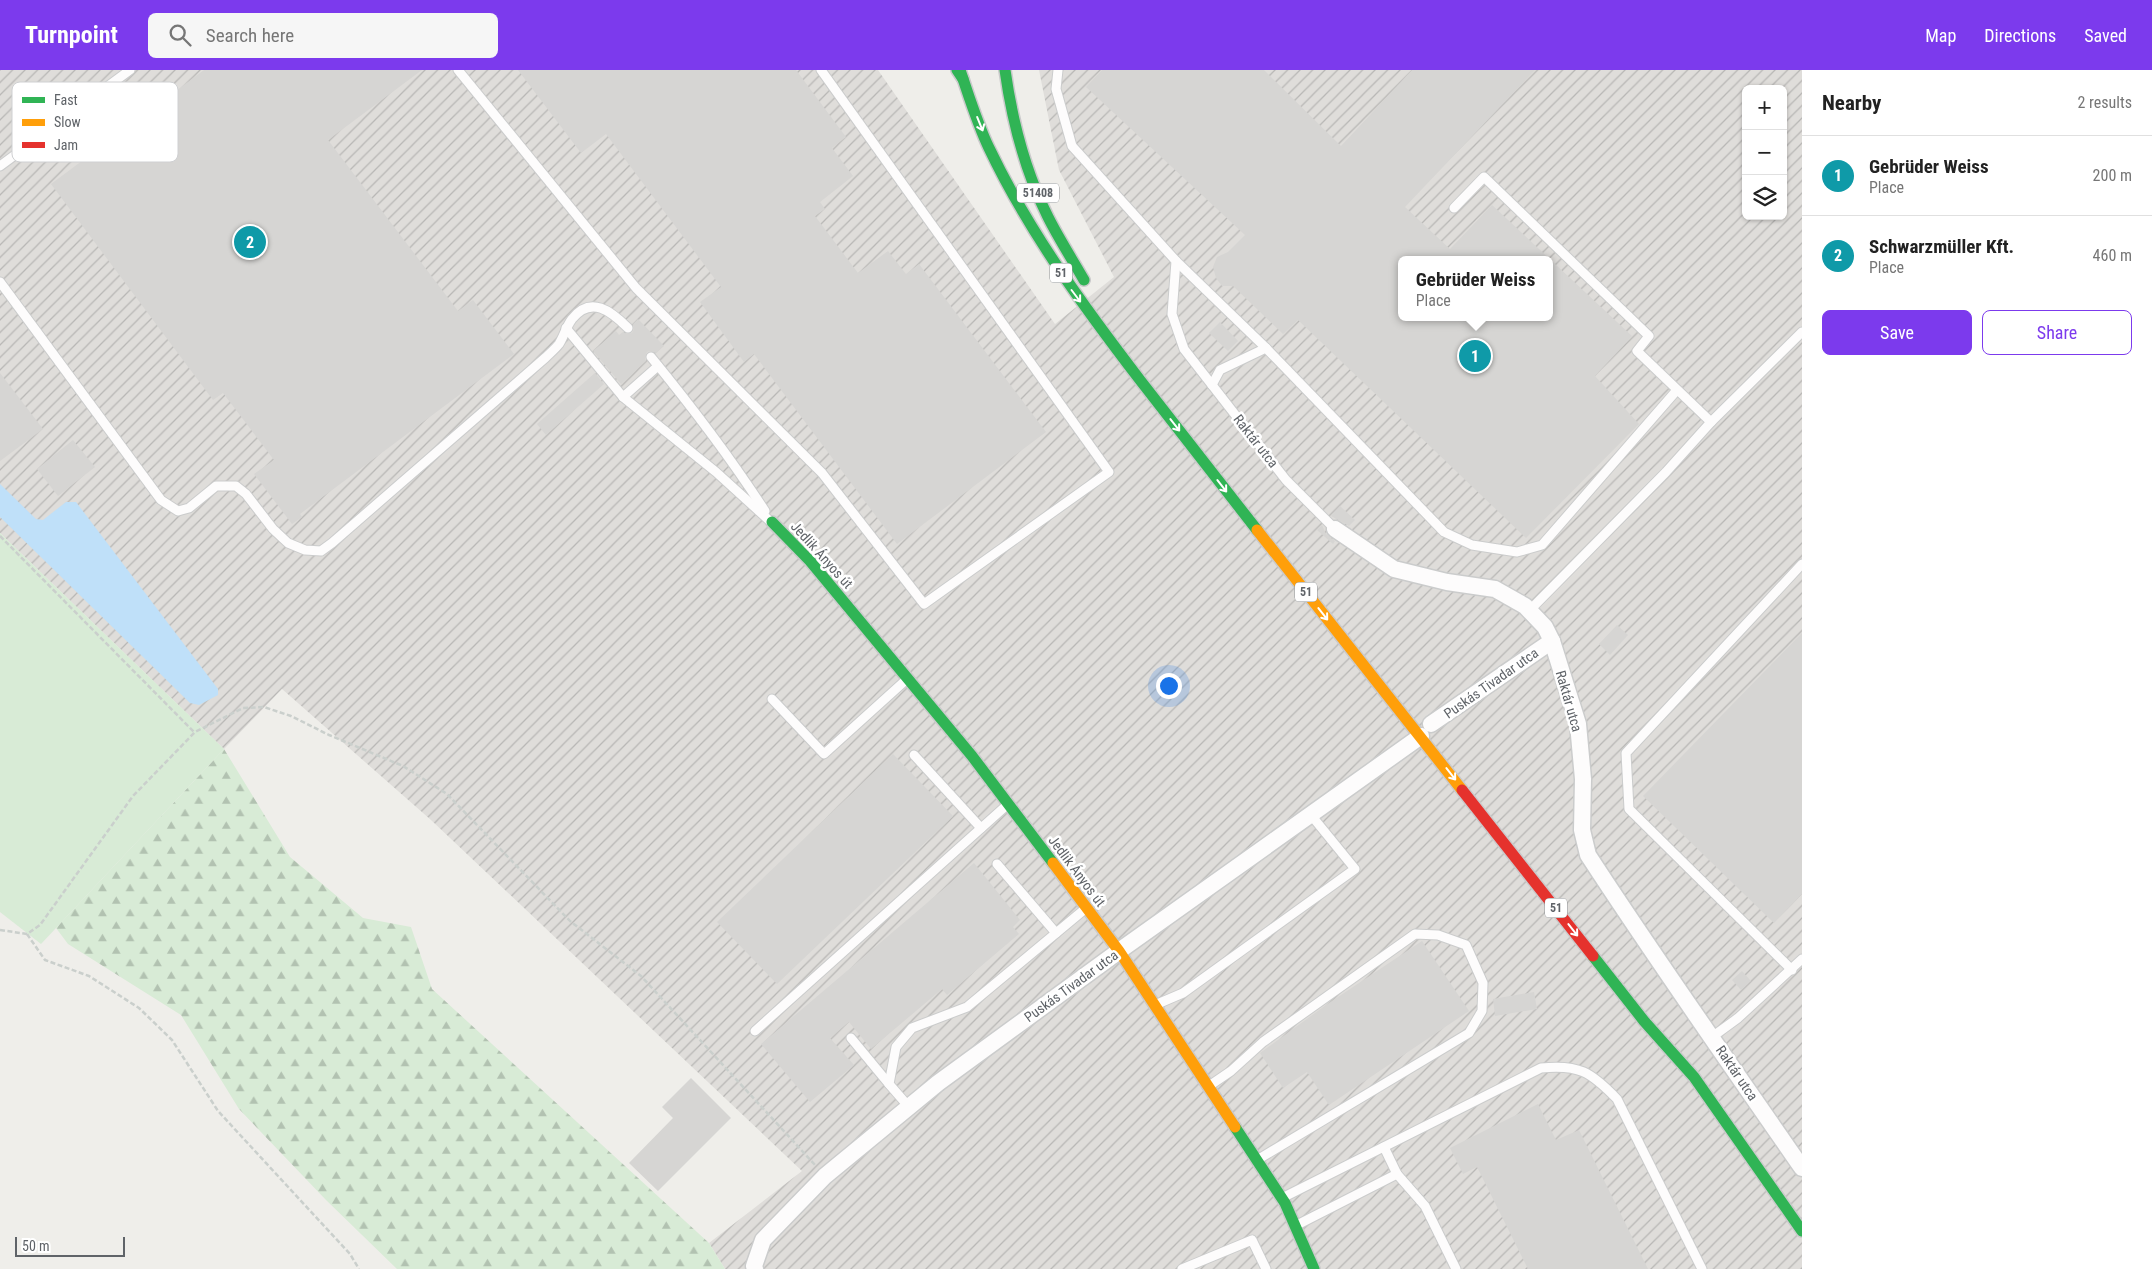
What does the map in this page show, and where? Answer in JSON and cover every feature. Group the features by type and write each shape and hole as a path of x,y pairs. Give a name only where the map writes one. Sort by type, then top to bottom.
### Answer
{"main road":[{"path":"972,70 994,131"},
{"name":"51408","path":"1005,70 1009,100 1018,138 1040,199 1087,283"},
{"name":"51","path":"960,73 982,132 1004,176 1045,249 1072,290 1220,483 1428,727 1644,1021 1694,1077"},
{"name":"51","path":"1003,149 1039,219 1087,283"},
{"name":"Jedlik Ányos út","path":"772,522 810,561 972,756 1119,951 1282,1198 1314,1269"},
{"name":"51","path":"1662,1023 1694,1077 1802,1231"}],"street":[{"name":"Raktár utca","path":"1335,529 1394,570 1447,582 1495,589 1525,606 1545,628 1552,641 1578,724 1583,779 1582,830 1588,855 1682,996 1802,1168"},
{"name":"Puskás Tivadar utca","path":"756,1269 754,1266 763,1240 825,1176 938,1083 1311,814 1428,727 1552,641"}],"lane":[{"path":"114,82 130,70"},
{"path":"458,70 636,288 822,473 924,604 1109,472 821,70"},
{"path":"1058,70 1056,89 1072,146 1176,261 1266,348 1444,532 1472,545 1517,552 1542,545 1677,390"},
{"path":"0,166 12,157"},
{"path":"1454,208 1484,177 1649,336 1637,351 1711,422"},
{"name":"Raktár utca","path":"1176,261 1172,314 1184,350 1286,480 1335,529"},
{"path":"0,282 161,500 178,510 189,508 216,486 236,486 246,494 273,529 288,543 305,550 321,551 332,543 545,358 559,344 566,328 579,311 591,307 602,308 611,312 628,328"},
{"path":"566,328 622,397 716,472 772,522"},
{"path":"1530,612 1666,472 1711,422 1802,332"},
{"path":"1212,385 1220,370 1266,348"},
{"path":"651,357 717,440 772,522"},
{"path":"622,397 658,366"},
{"path":"1792,970 1628,809 1626,753 1802,564"},
{"path":"772,699 824,754 907,678"},
{"path":"914,755 981,828"},
{"path":"755,1031 1008,804"},
{"path":"1155,1005 1183,993 1356,869 1311,814"},
{"path":"997,864 1056,933"},
{"path":"889,1084 896,1047 912,1028 967,1007 1087,908"},
{"path":"1208,1086 1231,1071 1262,1042 1415,934 1438,935 1466,945 1483,984 1482,1011 1469,1033 1257,1160"},
{"path":"1712,1037 1738,1018 1802,959"},
{"path":"851,1038 909,1107"},
{"path":"1282,1198 1541,1068 1561,1066 1580,1070 1599,1080 1617,1099 1702,1269"},
{"path":"1384,1147 1397,1174 1425,1206 1456,1269"},
{"path":"1295,1226 1397,1174"},
{"path":"1182,1269 1252,1240 1266,1269"}],"path":[{"path":"0,536 195,732"},
{"path":"0,930 27,934 40,924 133,796 195,732 243,708 264,708 291,716 329,735 404,766 447,794 570,921 641,976 825,1176"},
{"path":"27,934 45,960 89,976 139,1008 172,1040 218,1111 350,1254 359,1269"}],"shaded area":[{"path":"0,70 878,70 1055,324 1114,277 1059,170 1039,70 1802,70 1802,1269 725,1269 709,1243 802,1171 431,820 282,689 224,749 0,533"}],"green space":[{"path":"0,533 224,749 41,944 0,912"},
{"path":"224,749 290,857 363,918 411,927 432,989 709,1243 725,1269 397,1269 326,1200 239,1109 181,1015 68,944 56,928"}],"water":[{"path":"0,484 36,519 43,520 66,502 76,502 218,689 218,695 199,705 190,703 0,517"}],"building":[{"path":"204,70 422,70 328,140 458,311 473,300 514,354 300,514 302,517 292,524 254,474 274,460 223,393 213,400 51,184 81,162 178,162 178,89"},
{"path":"518,70 796,70 846,137 832,148 853,176 820,202 825,209 815,216 858,273 888,251 906,274 919,264 1046,432 897,544 754,354 744,362 700,302 721,287 606,134 581,153"},
{"path":"1102,70 1264,70 1341,146 1412,70 1535,70 1405,207 1450,249 1492,205 1547,256 1398,256 1398,321 1553,321 1553,262 1632,336 1595,376 1639,424 1526,538 1298,320 1283,334 1233,286 1222,286 1216,278 1213,267 1217,257 1228,252 1245,235 1086,87"},
{"path":"638,319 664,346 656,353 647,352 646,361 621,384 593,351 616,331 619,335 623,332 627,334 632,333 634,329 633,324"},
{"path":"1220,322 1238,341 1228,351 1209,333"},
{"path":"0,373 43,429 0,461"},
{"path":"595,373 604,384 546,435 537,424"},
{"path":"73,440 95,467 58,496 37,469"},
{"path":"1340,506 1355,520 1349,526 1331,516"},
{"path":"1322,525 1326,534 1335,541 1333,544 1317,530"},
{"path":"1617,625 1628,635 1610,655 1599,644"},
{"path":"1802,633 1802,894 1774,923 1643,796"},
{"path":"893,754 953,816 777,984 717,922"},
{"path":"974,863 1020,920 1013,927 1019,934 947,995 942,989 871,1049 849,1022 830,1038 854,1065 810,1102 761,1044"},
{"path":"1422,941 1469,1011 1329,1105 1307,1072 1283,1088 1260,1053 1326,1005"},
{"path":"1742,971 1751,981 1741,990 1732,980"},
{"path":"1534,992 1537,1009 1495,1016 1493,999"},
{"path":"691,1078 731,1118 658,1191 629,1163 673,1118 662,1107"},
{"path":"1538,1104 1556,1140 1579,1130 1648,1269 1528,1269 1477,1167 1463,1174 1450,1148"}],"traffic: fast":[{"path":"957,70 963,79"},
{"path":"960,70 989,148 1022,209 1058,268 1119,353 1257,530"},
{"path":"1005,70 1011,108 1020,145 1033,182 1052,225 1084,280"},
{"path":"772,522 810,561 972,756 1053,863"},
{"path":"1593,956 1644,1021 1694,1077 1802,1231"},
{"path":"1235,1127 1285,1203 1314,1269"}],"traffic: slow":[{"path":"1257,530 1462,790"},
{"path":"1053,863 1119,951 1235,1127"}],"traffic: jam":[{"path":"1462,790 1593,956"}],"place":[{"name":"Schwarzmüller Kft.","path":"250,242"},
{"name":"Gebrüder Weiss","path":"1475,356"}]}
